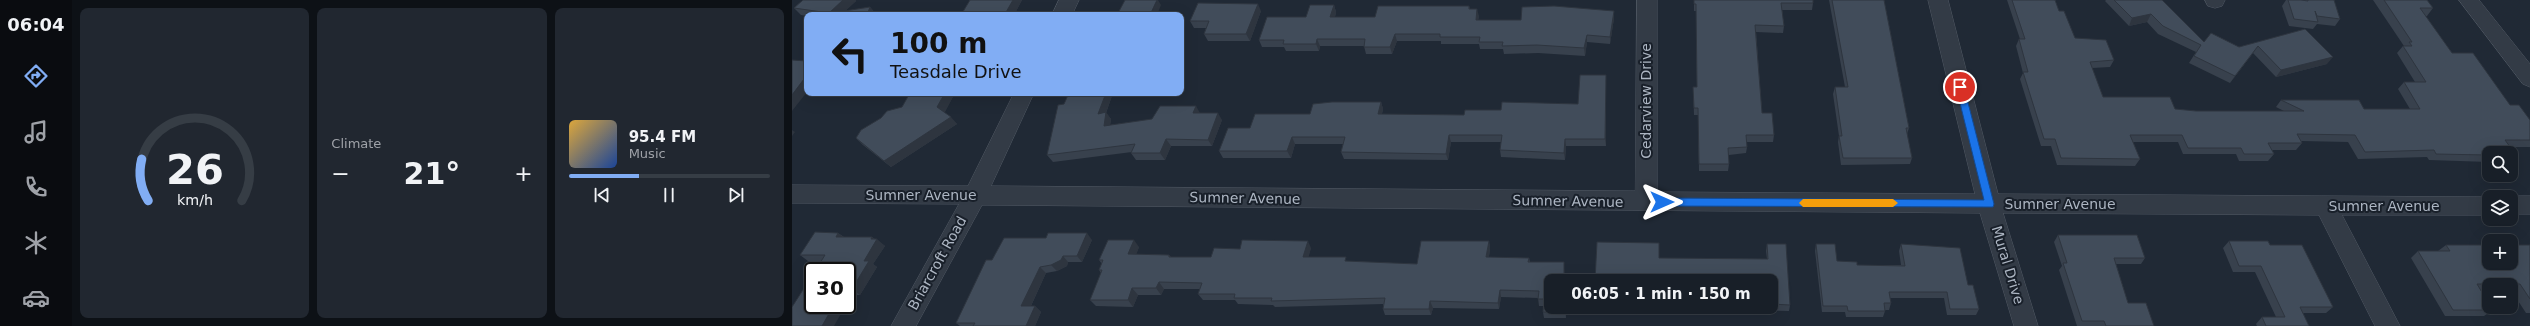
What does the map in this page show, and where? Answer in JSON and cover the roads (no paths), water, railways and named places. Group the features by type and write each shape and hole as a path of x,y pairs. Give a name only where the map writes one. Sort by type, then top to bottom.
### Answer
{"street":[{"path":"1063,12 1069,0"},
{"name":"Cedarview Drive","path":"1646,202 1647,0"},
{"name":"Mural Drive","path":"1938,0 1989,204 2026,326"},
{"path":"2469,0 2530,79"},
{"name":"Briarcroft Road","path":"903,326 975,196 1023,96"},
{"name":"Sumner Avenue","path":"792,194 1646,202 2482,206"},
{"path":"2518,205 2530,205"},
{"path":"2326,206 2388,326"}]}
